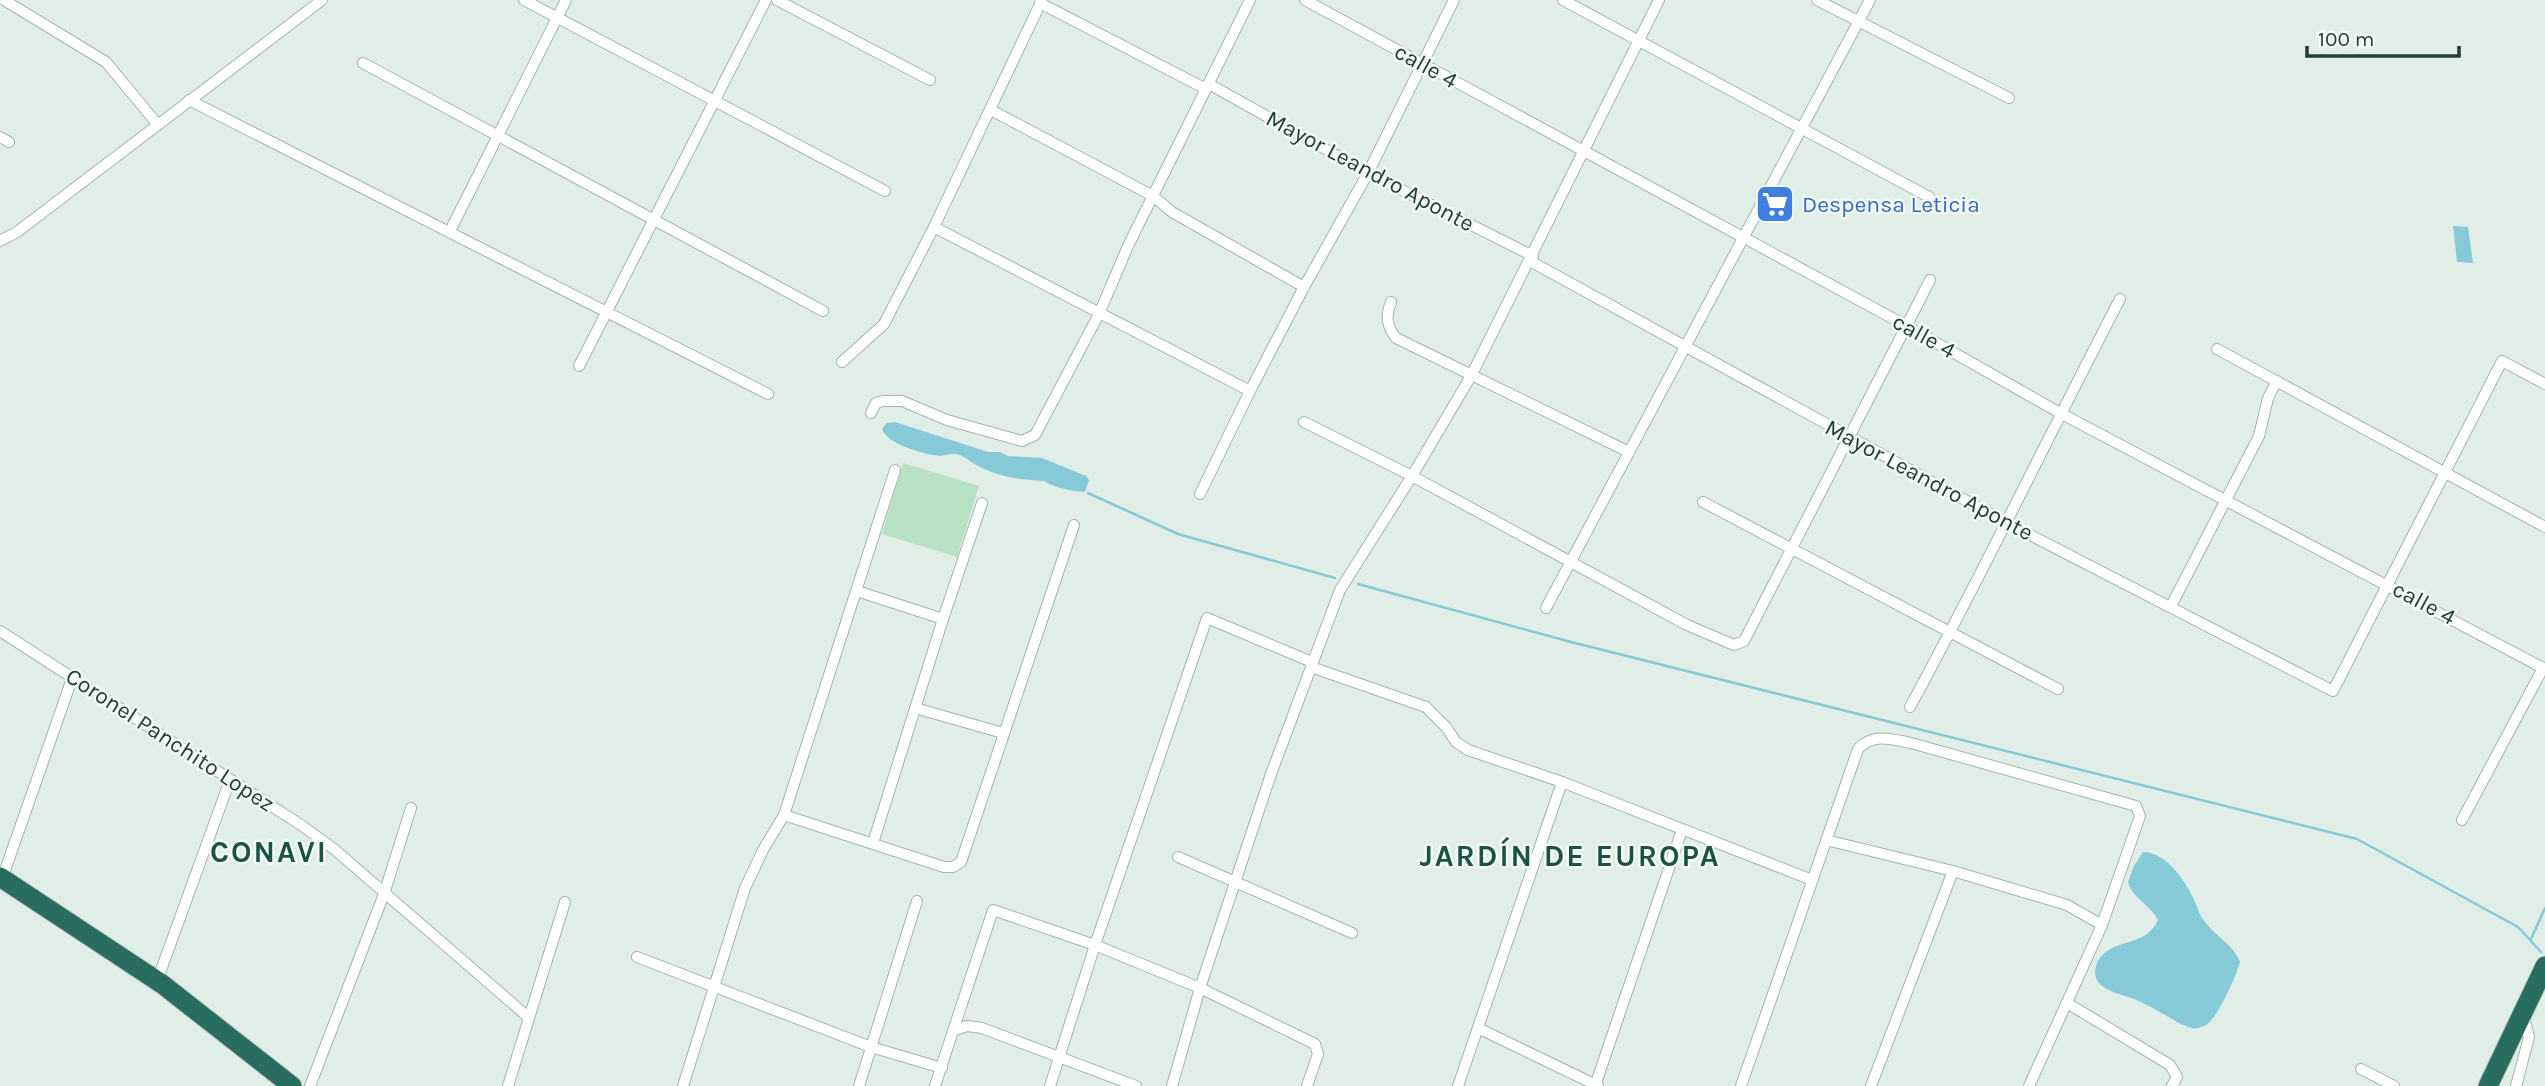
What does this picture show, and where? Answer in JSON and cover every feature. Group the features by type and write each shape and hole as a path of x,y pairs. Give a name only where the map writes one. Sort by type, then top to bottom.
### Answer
{"highway":[{"path":"1,878 157,981 292,1086"},
{"path":"2488,1086 2545,966"}],"street":[{"path":"4,0 106,61 158,125"},
{"path":"0,241 17,232 322,0"},
{"path":"524,0 885,191"},
{"path":"450,231 566,0"},
{"path":"579,366 766,0"},
{"path":"777,0 930,80"},
{"path":"871,413 876,403 902,401 947,420 1022,441 1035,435 1099,314 1128,246 1250,0"},
{"name":"calle 4","path":"1305,0 1905,325 2060,413 2544,668"},
{"path":"1200,494 1250,391 1368,173 1454,0"},
{"path":"1563,0 1929,197"},
{"path":"1172,1086 1200,988 1271,774 1340,590 1471,376 1659,0"},
{"path":"1817,0 2009,98"},
{"path":"1546,608 1870,0"},
{"path":"842,362 884,324 934,227 1041,2"},
{"name":"Mayor Leandro Aponte","path":"1041,2 1208,86 1531,259 2006,522 2333,691 2388,584"},
{"path":"363,63 822,311"},
{"path":"190,100 768,394"},
{"path":"991,110 1153,196 1172,212 1304,287"},
{"path":"934,227 1250,391"},
{"path":"1304,422 1412,476 1688,625 1734,645 1745,641 1930,280"},
{"path":"1910,707 2120,299"},
{"path":"1391,302 1387,309 1388,328 1396,338 1629,452"},
{"path":"2217,349 2545,527"},
{"path":"2388,584 2502,361 2545,384"},
{"path":"2171,606 2259,436 2269,398 2277,381"},
{"path":"683,1086 745,888 784,815 895,470"},
{"path":"1703,502 2057,689"},
{"path":"873,843 982,503"},
{"path":"784,815 944,867 953,867 961,862 1074,525"},
{"path":"857,591 943,619"},
{"path":"1051,1086 1095,945 1207,618 1311,665 1426,707 1446,727 1456,743 1468,750 1562,782 1812,880"},
{"name":"Coronel Panchito Lopez","path":"0,631 73,676 334,849 528,1017"},
{"path":"2462,820 2544,668"},
{"path":"1,878 73,676"},
{"path":"915,708 1003,733"},
{"path":"1741,1086 1858,749 1866,740 1878,738 1911,743 2136,806 2140,816 2102,925 2029,1086"},
{"path":"157,981 230,780"},
{"path":"1458,1086 1562,782"},
{"path":"310,1086 384,894 411,808"},
{"path":"1478,1028 1596,1086 1682,831"},
{"path":"1826,840 1953,871 2067,905 2102,925"},
{"path":"1178,857 1352,933"},
{"path":"1871,1086 1953,871"},
{"path":"859,1086 917,901"},
{"path":"508,1086 565,902"},
{"path":"936,1086 993,910 1095,945 1200,988 1315,1044 1318,1054 1307,1086"},
{"path":"637,957 871,1046 942,1068"},
{"path":"2067,1003 2170,1065 2177,1077 2172,1086"},
{"path":"2516,1086 2529,1037 2523,1012"},
{"path":"953,1031 967,1026 982,1028 1136,1086"},
{"path":"2361,1069 2394,1086"}],"green space":[{"path":"903,463 979,486 957,557 882,534"}],"water":[{"path":"2453,226 2468,227 2473,263 2457,262"},
{"path":"895,422 988,452 1042,458 1086,476 1089,480 1085,492 1053,486 1044,481 996,474 959,455 940,456 916,451 886,435 882,429 887,423"},
{"path":"2143,852 2160,857 2175,870 2187,886 2203,920 2233,950 2240,962 2215,1016 2200,1028 2188,1027 2140,1001 2111,991 2096,979 2096,966 2108,950 2144,936 2158,920 2130,888 2128,882"}],"waterway":[{"path":"1088,493 1178,534 1335,578"},
{"path":"1358,584 1571,642 2357,839 2518,927 2541,952"},
{"path":"2531,939 2545,908"}],"place":[{"name":"Despensa Leticia","path":"1775,204"}],"district":[{"name":"CONAVI","path":"269,852"},
{"name":"JARDÍN DE EUROPA","path":"1570,856"}]}
